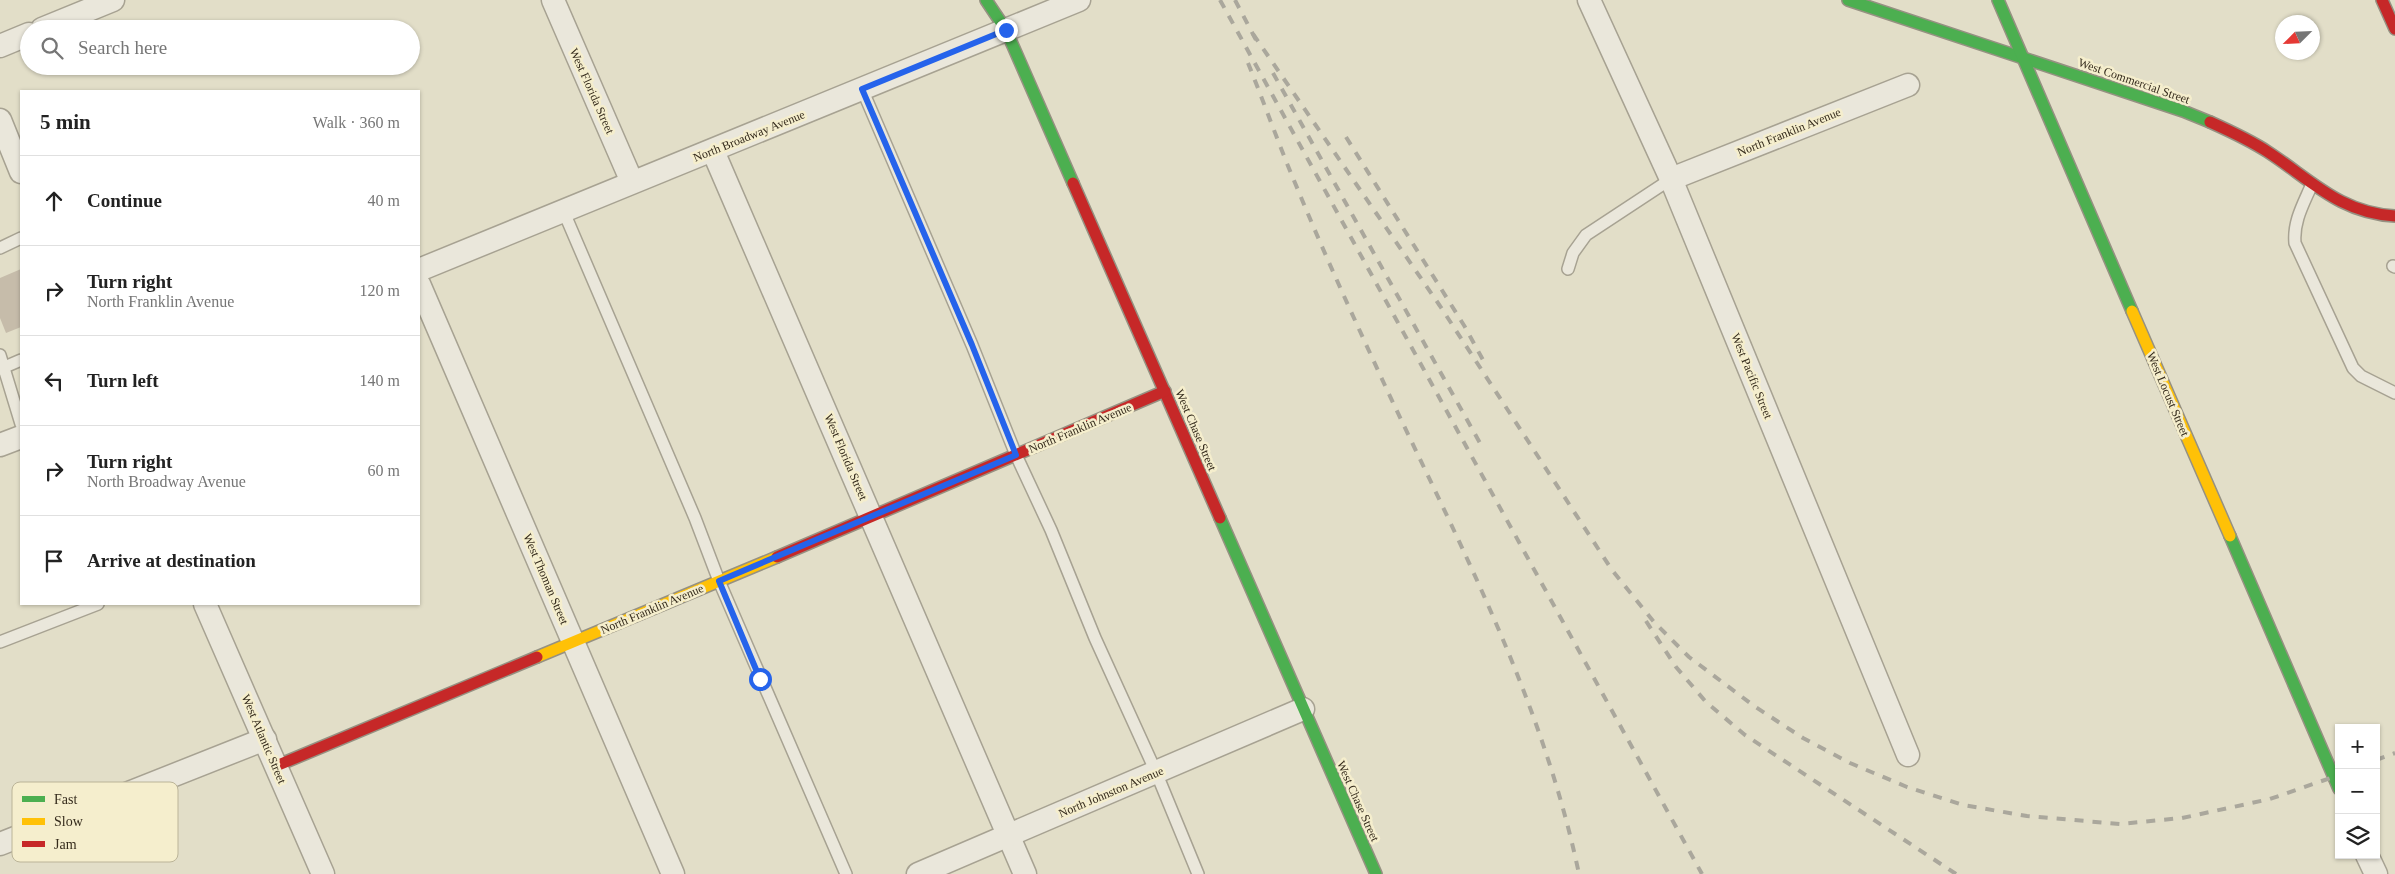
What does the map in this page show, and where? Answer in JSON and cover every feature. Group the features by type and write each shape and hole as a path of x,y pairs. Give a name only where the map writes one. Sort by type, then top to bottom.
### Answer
{"street":[{"path":"64,20 113,0"},
{"name":"West Florida Street","path":"552,0 632,182"},
{"name":"West Chase Street","path":"986,0 1006,30 1376,874"},
{"name":"North Broadway Avenue","path":"420,270 1079,0"},
{"name":"West Pacific Street","path":"1589,0 1671,179 1908,755"},
{"name":"West Commercial Street","path":"1848,0 2229,129 2267,151 2312,184 2364,214 2395,216"},
{"name":"West Locust Street","path":"1998,0 2335,780"},
{"path":"2382,0 2395,29"},
{"path":"0,46 20,38"},
{"name":"North Franklin Avenue","path":"1671,179 1908,85"},
{"path":"0,120 20,170"},
{"name":"West Florida Street","path":"713,151 1025,874"},
{"name":"West Thoman Street","path":"420,286 673,874"},
{"name":"North Franklin Avenue","path":"276,766 872,517 1165,391"},
{"path":"0,445 20,437"},
{"name":"West Atlantic Street","path":"204,605 265,739 322,874"},
{"name":"North Johnston Avenue","path":"918,874 1303,709"},
{"path":"156,782 265,739"},
{"path":"0,844 12,839"},
{"path":"2370,859 2376,874"}],"lane":[{"path":"862,89 972,345 1016,455 1156,772 1198,874"},
{"path":"1568,270 1573,253 1586,235 1671,179"},
{"path":"2312,184 2298,214 2294,234 2295,243 2353,368 2361,376 2395,393"},
{"path":"563,210 695,518 719,581 846,874"},
{"path":"0,248 20,238"},
{"path":"0,355 2,368 20,421"},
{"path":"2,368 20,360"},
{"path":"0,642 95,605"}],"building":[{"path":"20,269 20,327 6,333 0,318 0,278"}],"railway":[{"path":"1220,0 1702,874"},
{"path":"1235,0 1256,40"},
{"path":"1253,34 1440,306 1612,570 1654,622 1689,657 1754,706 1803,738 1850,763 1907,787 1963,805 2027,816 2120,824 2182,818 2270,799 2335,776"},
{"path":"1248,63 1291,174 1331,266 1498,627 1544,748 1563,810 1579,874"},
{"path":"1273,73 1480,443"},
{"path":"1346,137 1465,327 1483,360"},
{"path":"1646,621 1676,667 1706,702 1745,735 1956,874"},
{"path":"2380,759 2395,753"}],"traffic: fast":[{"path":"986,0 1006,30 1073,183"},
{"path":"1848,0 2183,111 2210,122"},
{"path":"1998,0 2132,311"},
{"path":"1220,518 1376,874"},
{"path":"2230,536 2335,780"}],"traffic: slow":[{"path":"2132,311 2230,536"},
{"path":"537,657 777,557"}],"traffic: jam":[{"path":"2382,0 2395,29"},
{"path":"2210,122 2261,148 2342,202 2376,214 2395,216"},
{"path":"1073,183 1220,518"},
{"path":"777,557 1165,391"},
{"path":"276,766 537,657"}],"route":[{"path":"760,679 719,581 1016,455 972,345 862,89 1006,30"}]}
